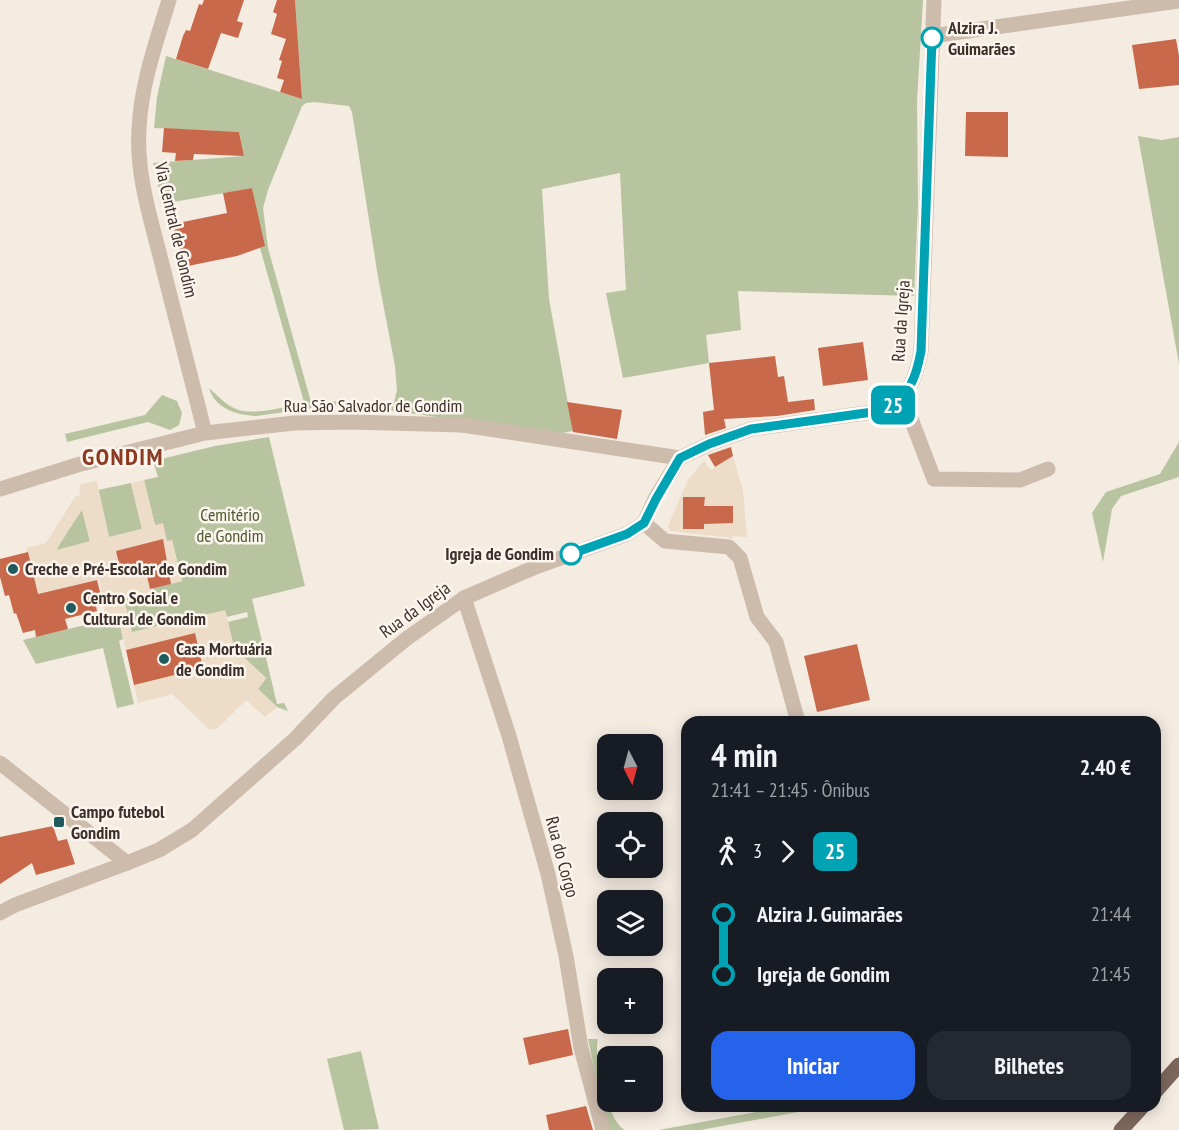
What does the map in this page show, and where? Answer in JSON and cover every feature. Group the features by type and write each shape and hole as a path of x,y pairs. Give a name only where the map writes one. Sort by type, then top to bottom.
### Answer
{"main road":[{"path":"1161,1085 1179,1065"},
{"path":"1121,1130 1138,1112"}],"street":[{"name":"Via Central de Gondim","path":"170,0 152,54 143,92 139,131 140,163 148,208 205,432"},
{"name":"Rua da Igreja","path":"903,398 917,373 921,351 934,0"},
{"path":"932,36 1179,1"},
{"path":"796,716 776,642 757,617 740,558 729,547 665,541 644,523 680,458 709,444 751,429 887,410 903,398 934,479 1020,480 1048,469"},
{"name":"Rua São Salvador de Gondim","path":"0,489 77,465 205,432 294,423 462,425 680,458"},
{"name":"Rua da Igreja","path":"0,913 15,905 159,850 192,830 295,739 334,698 406,639 464,598 532,568 627,534 644,523"},
{"name":"Rua do Corgo","path":"464,598 509,736 548,874 566,956 581,1048 603,1130"},
{"path":"0,763 128,863"}],"green space":[{"path":"295,0 923,0 917,101 918,203 914,296 738,291 741,330 706,335 709,363 623,378 606,293 626,290 620,173 542,189 549,299 573,431 547,432 343,404 256,416 234,412 221,406 209,388 229,405 243,411 270,410 304,402 260,248 264,246 252,188 162,204 153,163 244,156 239,132 154,128 157,97 166,56 302,99","holes":["314,102 349,106 352,112 378,277 395,366 397,390 394,403 381,405 352,401 311,402 268,248 263,208 302,106"]},
{"path":"1138,136 1162,140 1179,137 1179,364"},
{"path":"162,395 177,401 182,413 179,425 170,430 148,422 67,442 65,434 145,415"},
{"name":"Cemitério de Gondim","path":"269,437 305,586 252,599 277,704 284,703 288,711 277,707 258,689 266,678 234,648 228,622 248,617 247,612 227,617 225,611 132,633 124,599 154,592 153,588 182,581 172,540 167,542 155,525 144,480 158,477 153,461 215,446"},
{"path":"1179,442 1179,477 1121,496 1112,509 1103,562 1092,513 1106,492 1160,474"},
{"path":"131,483 142,529 109,537 98,490"},
{"path":"82,509 90,542 56,550"},
{"path":"118,617 123,639 119,641 134,704 117,708 103,648 36,664 23,640"},
{"path":"588,1039 598,1039 597,1082"},
{"path":"361,1051 379,1129 344,1130 327,1059"},
{"path":"605,1112 612,1112 619,1125 625,1130 610,1130"},
{"path":"756,1112 798,1112 701,1130 659,1130"}],"shaded area":[{"path":"733,456 743,491 747,537 733,536 733,538 670,531 668,526 688,480 704,461 711,470","holes":["683,497 704,497 704,506 733,506 733,523 704,524 704,529 683,529"]},
{"path":"144,480 155,525 163,523 167,541 172,540 182,581 171,584 163,540 116,551 121,572 145,567 154,591 124,599 132,632 225,610 234,648 266,678 258,689 277,707 265,717 246,700 218,728 210,730 172,694 138,703 134,685 203,668 195,633 126,650 118,617 106,620 99,579 28,596 31,567 26,548 46,543 75,497 81,495 79,489 81,484 97,481 109,537 142,529 131,483","holes":["82,510 90,541 57,550 56,549"]}],"building":[{"path":"204,0 244,0 237,21 243,23 238,38 221,33 208,69 176,59 183,36 186,30 190,31 199,4 202,5"},
{"path":"277,0 295,0 302,99 280,92 284,80 277,78 282,61 279,60 286,39 271,34 277,14 273,12"},
{"path":"1176,39 1179,56 1179,85 1139,89 1132,45"},
{"path":"966,112 1008,112 1008,157 965,156"},
{"path":"164,128 239,132 244,156 194,154 193,160 175,161 176,153 162,152"},
{"path":"252,188 265,246 237,256 188,266 185,255 181,256 173,224 227,213 223,193"},
{"path":"863,342 868,380 823,386 818,348"},
{"path":"775,356 778,377 784,376 788,402 814,399 815,410 777,416 724,419 726,428 705,435 703,412 714,410 709,363"},
{"path":"567,402 622,410 617,439 573,432"},
{"path":"731,447 733,456 715,467 708,455"},
{"path":"683,497 705,497 704,506 733,506 733,523 704,524 704,529 683,529"},
{"path":"163,539 171,584 150,589 145,567 121,573 116,551"},
{"path":"28,552 38,594 97,580 103,604 96,606 97,611 65,619 68,629 36,637 35,630 23,633 16,613 14,614 9,595 5,596 0,577 0,559"},
{"name":"Casa Mortuária de Gondim","path":"195,633 203,668 134,685 126,650"},
{"path":"857,644 870,700 817,712 804,656"},
{"path":"53,826 58,841 67,839 75,864 36,875 32,863 0,884 0,837"},
{"path":"568,1029 573,1055 529,1065 523,1038"},
{"path":"586,1106 593,1130 549,1130 546,1115"}],"bus line":[{"name":"25","path":"571,554 627,534 644,523 680,458 709,444 751,429 887,410 903,398 917,373 921,351 932,38"}],"place":[{"name":"Alzira J. Guimarães","path":"932,38"},
{"name":"Igreja de Gondim","path":"571,554"},
{"name":"Creche e Pré-Escolar de Gondim","path":"13,569"},
{"name":"Centro Social e Cultural de Gondim","path":"71,608"},
{"name":"Casa Mortuária de Gondim","path":"164,659"},
{"name":"Campo futebol Gondim","path":"59,822"}],"district":[{"name":"GONDIM","path":"123,457"}]}
